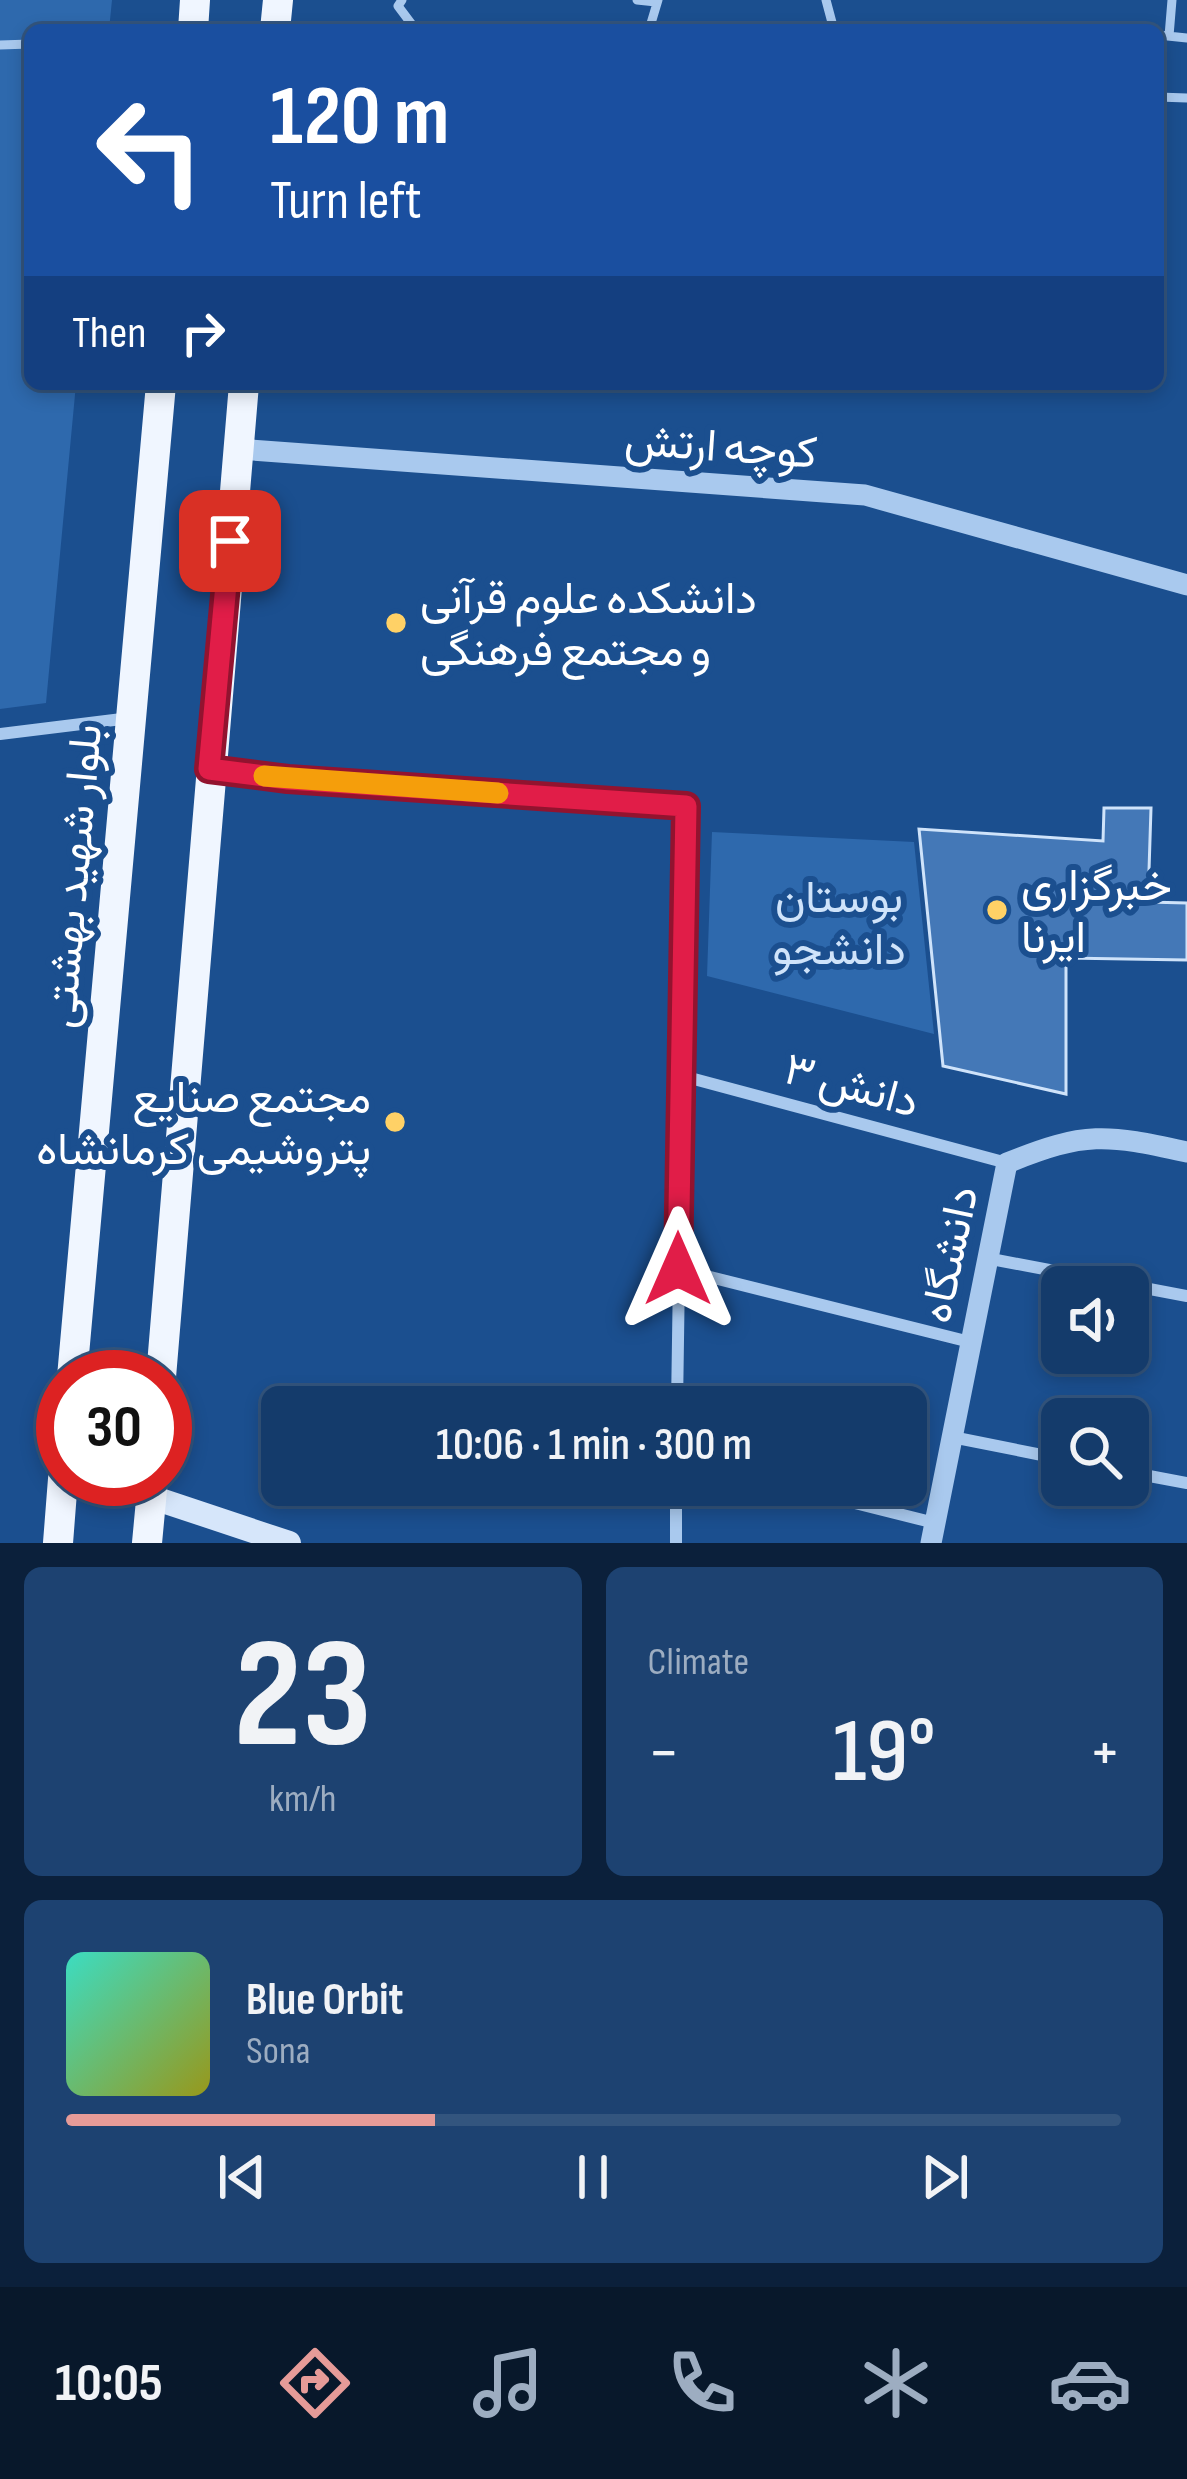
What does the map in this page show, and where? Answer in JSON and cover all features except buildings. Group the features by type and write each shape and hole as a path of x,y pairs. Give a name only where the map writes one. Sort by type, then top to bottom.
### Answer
{"main road":[{"name":"بلوار شهید بهشتی","path":"74,1350 160,390"},
{"path":"163,1350 243,390"},
{"path":"192,1504 289,1543"},
{"path":"58,1543 61,1506"},
{"path":"147,1543 150,1506"}],"street":[{"name":"کوچه ارتش","path":"238,449 865,495 1187,585"},
{"path":"0,734 131,718"},
{"path":"209,769 288,779 686,806 677,1386"},
{"name":"دانش ۳","path":"679,1075 1006,1163"},
{"name":"دانشگاه","path":"933,1533 1006,1163 1058,1142 1111,1136 1187,1152"},
{"path":"985,1258 1187,1296"},
{"path":"678,1269 970,1342"},
{"path":"952,1437 1041,1455"},
{"path":"1149,1476 1187,1483"},
{"path":"676,1506 676,1543"},
{"path":"849,1506 933,1533"}],"lane":[{"path":"403,0 398,6 412,24"},
{"path":"638,0 657,1"},
{"path":"1164,31 1172,0"}],"green space":[{"path":"0,0 112,0 110,24 24,24 24,390 75,390 46,703 0,709"},
{"name":"بوستان دانشجو","path":"712,832 914,842 934,1034 707,976"}],"slow traffic":[{"path":"264,776 498,793"}],"place":[{"name":"دانشکده علوم قرآنی و مجتمع فرهنگی","path":"396,623"},
{"name":"خبرگزاری ایرنا","path":"997,910"},
{"name":"مجتمع صنایع پتروشیمی کرمانشاه","path":"395,1122"}],"route":[{"path":"230,541 209,769 288,779 686,806 678,1269"}]}
